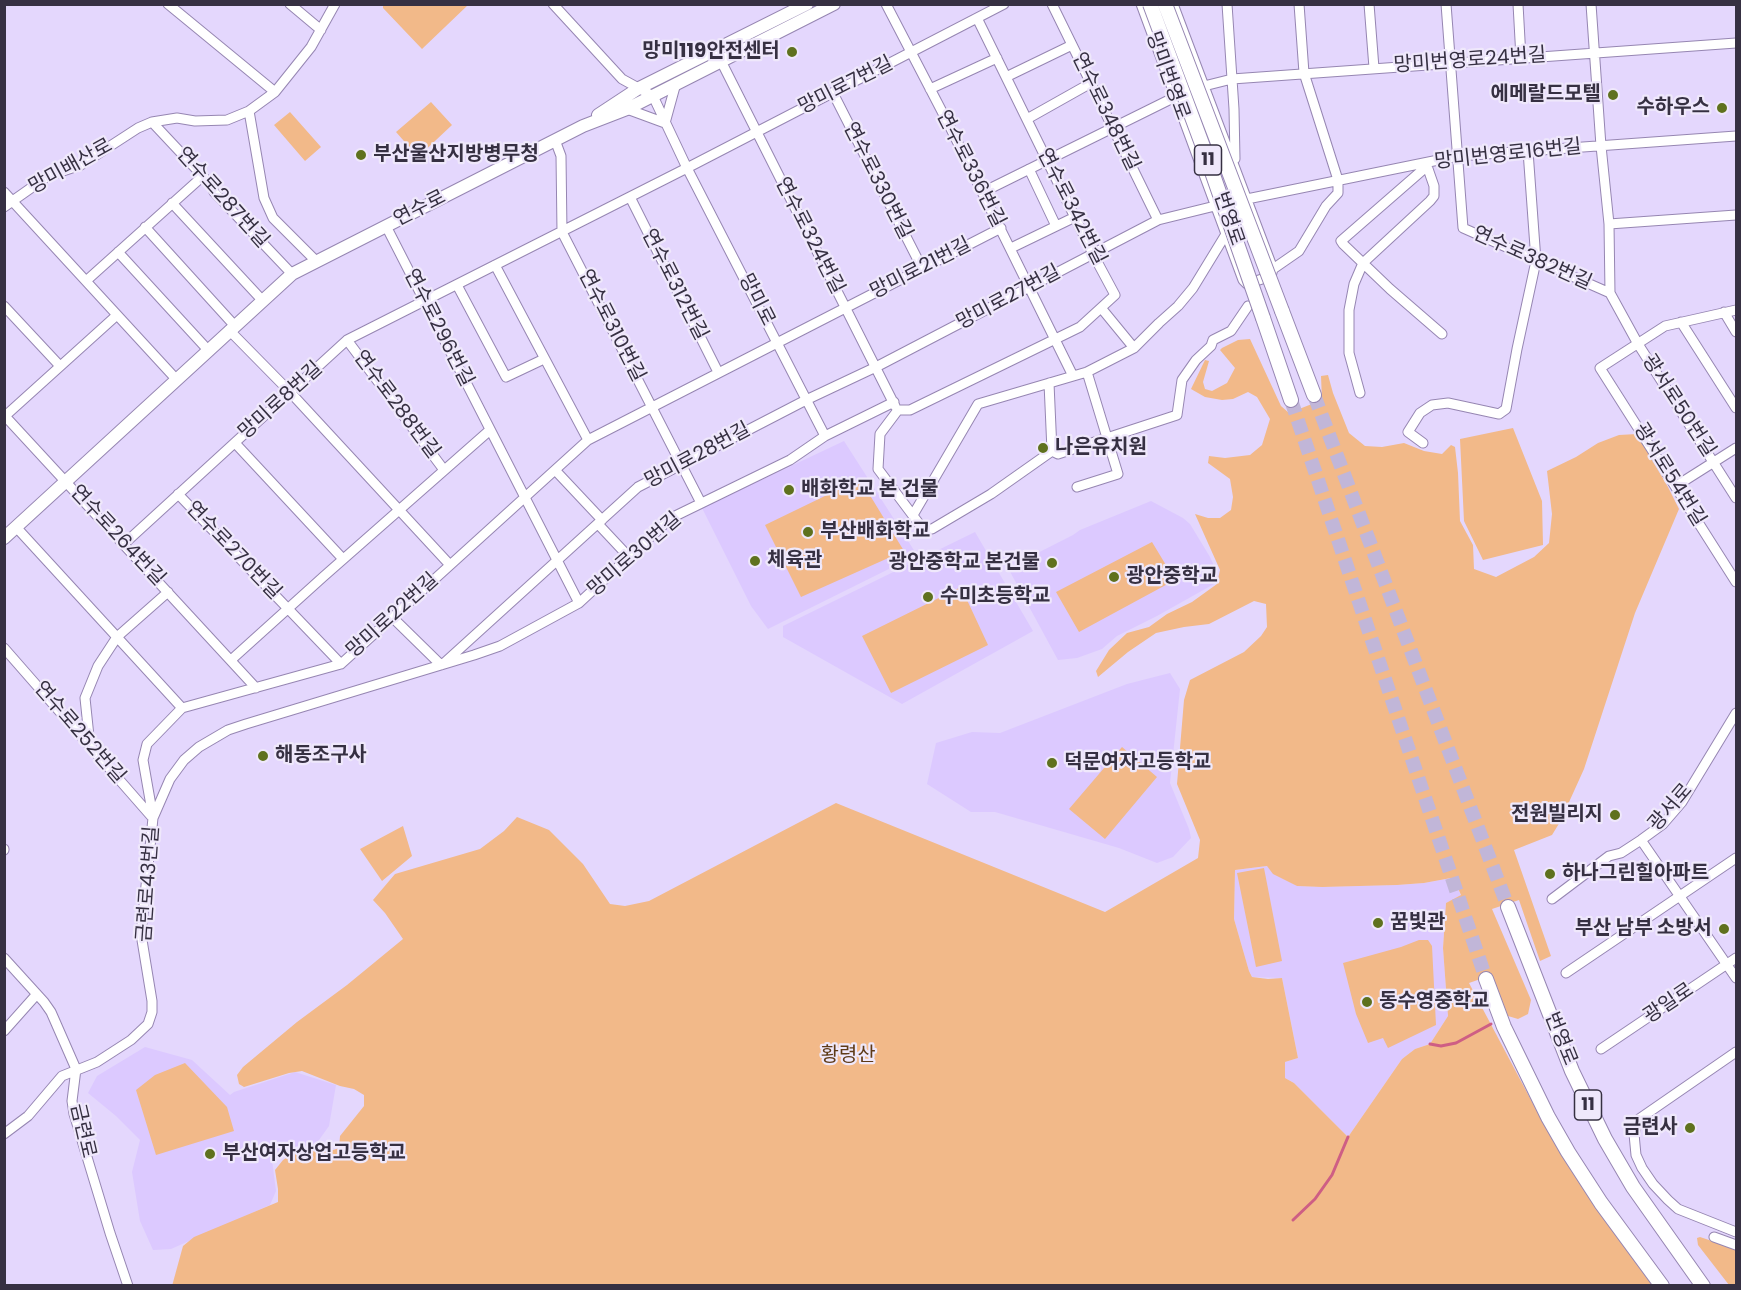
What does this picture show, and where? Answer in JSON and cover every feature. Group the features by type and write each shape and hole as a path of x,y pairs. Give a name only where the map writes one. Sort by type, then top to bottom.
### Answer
{"highway":[{"name":"번영로","path":"1150,4 1205,152 1291,400"},
{"name":"번영로","path":"1165,4 1314,395"},
{"name":"번영로","path":"1508,907 1568,1061 1605,1139 1633,1187 1703,1286"},
{"name":"11","path":"1486,979 1504,1027 1553,1126 1601,1203 1662,1286"}],"main road":[{"name":"연수로","path":"583,126 639,88 807,4"},
{"name":"연수로","path":"4,538 291,274 583,126 627,109 834,4"}],"street":[{"path":"168,4 275,92"},
{"path":"290,4 321,30"},
{"name":"망미배산로","path":"4,207 48,176 81,165 138,128 177,118 195,122 227,120 249,111 275,92 311,47 335,4"},
{"path":"553,4 622,79 653,96"},
{"name":"연수로336번길","path":"886,4 1001,228 1073,376"},
{"name":"망미로7번길","path":"687,168 1004,4"},
{"name":"연수로348번길","path":"1052,4 1158,220"},
{"name":"망미번영로","path":"1141,4 1242,280 1247,284 1271,276 1273,269 1173,4"},
{"path":"1227,4 1235,167"},
{"path":"1299,4 1304,73 1338,180"},
{"path":"1369,4 1374,68"},
{"name":"연수로382번길","path":"1446,4 1463,228 1610,293"},
{"path":"1518,4 1521,58"},
{"path":"1591,4 1601,146 1610,224 1610,293"},
{"name":"연수로342번길","path":"977,18 1115,295 1102,309"},
{"name":"망미번영로24번길","path":"1204,86 1232,78 1737,43"},
{"path":"1006,77 1072,45"},
{"name":"연수로336번길","path":"930,89 997,58"},
{"name":"연수로324번길","path":"721,61 896,406"},
{"path":"627,109 665,123 676,83"},
{"path":"1027,119 1091,83"},
{"name":"연수로330번길","path":"833,93 922,268"},
{"name":"망미로","path":"653,96 687,168 825,436"},
{"path":"982,192 1175,97"},
{"path":"249,111 264,198 273,218 316,261"},
{"name":"연수로287번길","path":"152,123 291,274"},
{"name":"망미번영로16번길","path":"1247,199 1426,165 1458,156 1737,136"},
{"name":"연수로310번길","path":"555,140 561,156 562,232 701,502"},
{"path":"1423,443 1408,432 1420,413 1432,405 1448,403 1499,414 1506,409 1536,261 1528,151"},
{"path":"1360,393 1349,353 1349,310 1354,284 1363,262 1434,196 1434,186 1426,165 1341,241 1343,244 1363,262 1390,289 1442,334"},
{"name":"망미로8번길","path":"123,544 347,340 687,168"},
{"path":"1029,169 1056,226"},
{"path":"86,281 202,176"},
{"name":"망미번영로","path":"1273,269 1299,251 1326,206 1338,193 1338,180"},
{"path":"4,192 176,379"},
{"name":"연수로312번길","path":"630,197 718,372"},
{"path":"172,203 262,300"},
{"name":"망미로27번길","path":"806,400 876,368 1158,220 1215,206"},
{"path":"1610,224 1737,215"},
{"name":"연수로336번길","path":"1011,248 1075,217"},
{"name":"연수로296번길","path":"386,226 579,603"},
{"path":"146,228 232,328 450,565"},
{"name":"망미로21번길","path":"777,342 1001,228"},
{"path":"914,515 978,404 1087,372 1134,348 1178,306 1193,288 1226,234"},
{"path":"118,252 208,350"},
{"path":"495,265 588,440"},
{"path":"458,285 506,378 544,359"},
{"name":"광서로50번길","path":"1610,293 1638,344 1737,498"},
{"path":"4,306 60,366"},
{"path":"1052,451 1058,454 1177,415 1182,380 1196,360 1211,346 1213,340 1231,331 1248,306"},
{"path":"825,436 896,406 910,410 1080,327 1102,309 1134,348"},
{"path":"1638,344 1665,326 1737,310"},
{"path":"1724,312 1737,332"},
{"path":"5,416 117,315"},
{"path":"1681,321 1737,408"},
{"name":"연수로288번길","path":"347,340 444,470"},
{"name":"망미로22번길","path":"182,708 340,664 588,440 777,342"},
{"name":"광서로54번길","path":"1638,344 1600,368 1737,582"},
{"path":"1077,487 1118,474 1087,372"},
{"path":"1049,383 1052,451"},
{"name":"망미로28번길","path":"441,665 638,487 806,400"},
{"path":"896,406 880,434 878,469 923,529 932,529 991,494 1052,451"},
{"name":"연수로264번길","path":"5,416 256,688"},
{"path":"287,608 490,430"},
{"name":"망미로30번길","path":"441,665 500,646 579,603 671,518 790,460 825,436"},
{"path":"235,443 343,559"},
{"path":"1676,486 1737,448"},
{"path":"555,470 628,556"},
{"name":"연수로270번길","path":"178,494 340,664"},
{"path":"16,527 182,708 147,744 143,760 153,818"},
{"name":"연수로264번길","path":"90,746 85,698 98,666 117,637 168,592"},
{"name":"연수로270번길","path":"231,660 287,608"},
{"path":"392,617 441,665"},
{"name":"연수로252번길","path":"4,648 153,818"},
{"name":"금련로43번길","path":"4,1134 28,1116 62,1076 97,1062 130,1040 148,1024 152,1012 152,1001 141,934 153,818 170,779 184,760 199,747 228,730 441,665"},
{"name":"광서로","path":"1552,899 1609,856 1621,853 1663,824 1682,802 1737,713"},
{"path":"1641,840 1737,978"},
{"path":"1566,974 1737,858"},
{"path":"4,958 51,1012 76,1070"},
{"name":"광일로","path":"1601,1049 1737,958"},
{"path":"4,1031 37,994"},
{"path":"1737,1052 1639,1119 1634,1134 1636,1155 1653,1184 1668,1200 1678,1209 1737,1232"},
{"name":"금련로","path":"76,1070 72,1101 74,1114 128,1286"},
{"path":"1714,1237 1737,1245"}],"shaded area":[{"name":"부산배화학교","path":"844,441 917,555 768,629 751,606 702,508"},
{"name":"광안중학교","path":"1151,501 1190,524 1216,570 1214,584 1117,636 1102,649 1077,658 1058,660 1008,568 1080,530"},
{"name":"수미초등학교","path":"975,532 1033,631 902,704 783,637 783,626"},
{"name":"덕문여자고등학교","path":"1170,673 1180,689 1170,783 1191,838 1173,857 1157,863 1119,848 995,812 971,812 927,784 936,743 972,732 1000,733 1127,684"},
{"name":"동수영중학교","path":"1267,866 1297,886 1397,885 1451,878 1461,896 1446,903 1443,948 1448,1016 1430,1044 1415,1049 1402,1059 1348,1137 1294,1083 1285,1078 1285,1062 1298,1058 1282,978 1252,977 1249,971 1234,919 1235,870"},
{"name":"부산여자상업고등학교","path":"145,1047 192,1060 230,1095 295,1072 336,1085 329,1126 314,1147 299,1145 272,1160 276,1191 270,1205 171,1249 153,1250 140,1221 132,1172 140,1140 88,1093 97,1076"}],"green space":[{"path":"383,4 468,5 422,49 383,8"},
{"path":"431,102 452,125 418,157 396,132"},
{"path":"290,112 321,147 305,161 274,125"},
{"name":"황령산","path":"1250,339 1281,406 1289,413 1322,400 1321,376 1328,375 1349,433 1365,446 1382,447 1404,443 1424,451 1442,454 1451,445 1455,447 1460,521 1473,545 1474,569 1496,577 1534,557 1549,543 1552,514 1547,471 1598,443 1619,435 1637,434 1679,509 1635,613 1584,769 1560,822 1552,835 1514,850 1551,956 1540,961 1519,900 1492,909 1531,1000 1528,1014 1518,1019 1508,1016 1500,1002 1492,975 1469,983 1540,1117 1575,1175 1655,1285 172,1286 183,1246 194,1237 278,1202 275,1170 283,1160 301,1148 314,1147 330,1151 339,1148 340,1136 364,1106 364,1095 354,1089 302,1071 244,1087 239,1084 237,1075 243,1067 297,1022 403,939 373,900 395,874 480,849 504,831 517,817 549,830 583,864 610,904 625,906 649,901 836,803 1105,912 1198,858 1200,840 1177,784 1184,700 1190,680 1244,652 1261,636 1267,627 1266,604 1254,601 1209,624 1156,633 1098,677 1096,671 1109,650 1127,633 1149,627 1167,614 1192,602 1217,584 1220,570 1195,514 1208,518 1220,518 1231,510 1233,497 1230,479 1208,463 1209,456 1225,458 1250,455 1262,445 1270,419 1257,397 1248,392 1233,399 1222,400 1205,397 1191,389 1205,360 1209,361 1203,382 1205,389 1212,391 1227,383 1235,368 1220,350 1238,340","holes":["1267,866 1273,874 1297,886 1322,887 1397,885 1451,878 1461,895 1446,903 1443,948 1448,1016 1430,1044 1415,1049 1402,1059 1348,1137 1294,1083 1285,1078 1285,1062 1298,1058 1282,978 1252,977 1234,919 1235,870"]},
{"path":"1513,428 1542,501 1543,545 1483,560 1464,521 1460,439"},
{"path":"860,479 904,551 801,597 765,525"},
{"path":"1152,542 1175,580 1079,632 1056,592"},
{"path":"961,587 988,645 891,693 862,636"},
{"path":"1122,747 1157,777 1105,839 1069,809"},
{"path":"403,826 412,856 382,881 360,849"},
{"path":"1264,868 1282,961 1256,967 1237,873"},
{"path":"1419,940 1428,940 1432,946 1436,1025 1388,1048 1383,1038 1368,1043 1356,1014 1343,963"},
{"path":"185,1063 227,1107 234,1131 156,1155 136,1090 155,1075"},
{"path":"1697,1238 1736,1249 1736,1285 1729,1285 1698,1245"}],"waterway":[{"path":"1430,1044 1441,1046 1456,1043 1491,1024"},
{"path":"1293,1220 1315,1199 1332,1175 1348,1137"}],"tunnel":[{"path":"1314,395 1508,907"},
{"path":"1291,400 1486,979"}],"place":[{"name":"망미119안전센터","path":"792,52"},
{"name":"에메랄드모텔","path":"1613,95"},
{"name":"수하우스","path":"1722,108"},
{"name":"부산울산지방병무청","path":"361,155"},
{"name":"나은유치원","path":"1043,448"},
{"name":"배화학교 본 건물","path":"789,490"},
{"name":"부산배화학교","path":"808,532"},
{"name":"체육관","path":"755,561"},
{"name":"광안중학교 본건물","path":"1052,563"},
{"name":"광안중학교","path":"1114,577"},
{"name":"수미초등학교","path":"928,597"},
{"name":"해동조구사","path":"263,756"},
{"name":"덕문여자고등학교","path":"1052,763"},
{"name":"전원빌리지","path":"1615,815"},
{"name":"하나그린힐아파트","path":"1550,874"},
{"name":"꿈빛관","path":"1378,923"},
{"name":"부산 남부 소방서","path":"1724,929"},
{"name":"동수영중학교","path":"1367,1002"},
{"name":"금련사","path":"1690,1128"},
{"name":"부산여자상업고등학교","path":"210,1154"}]}
